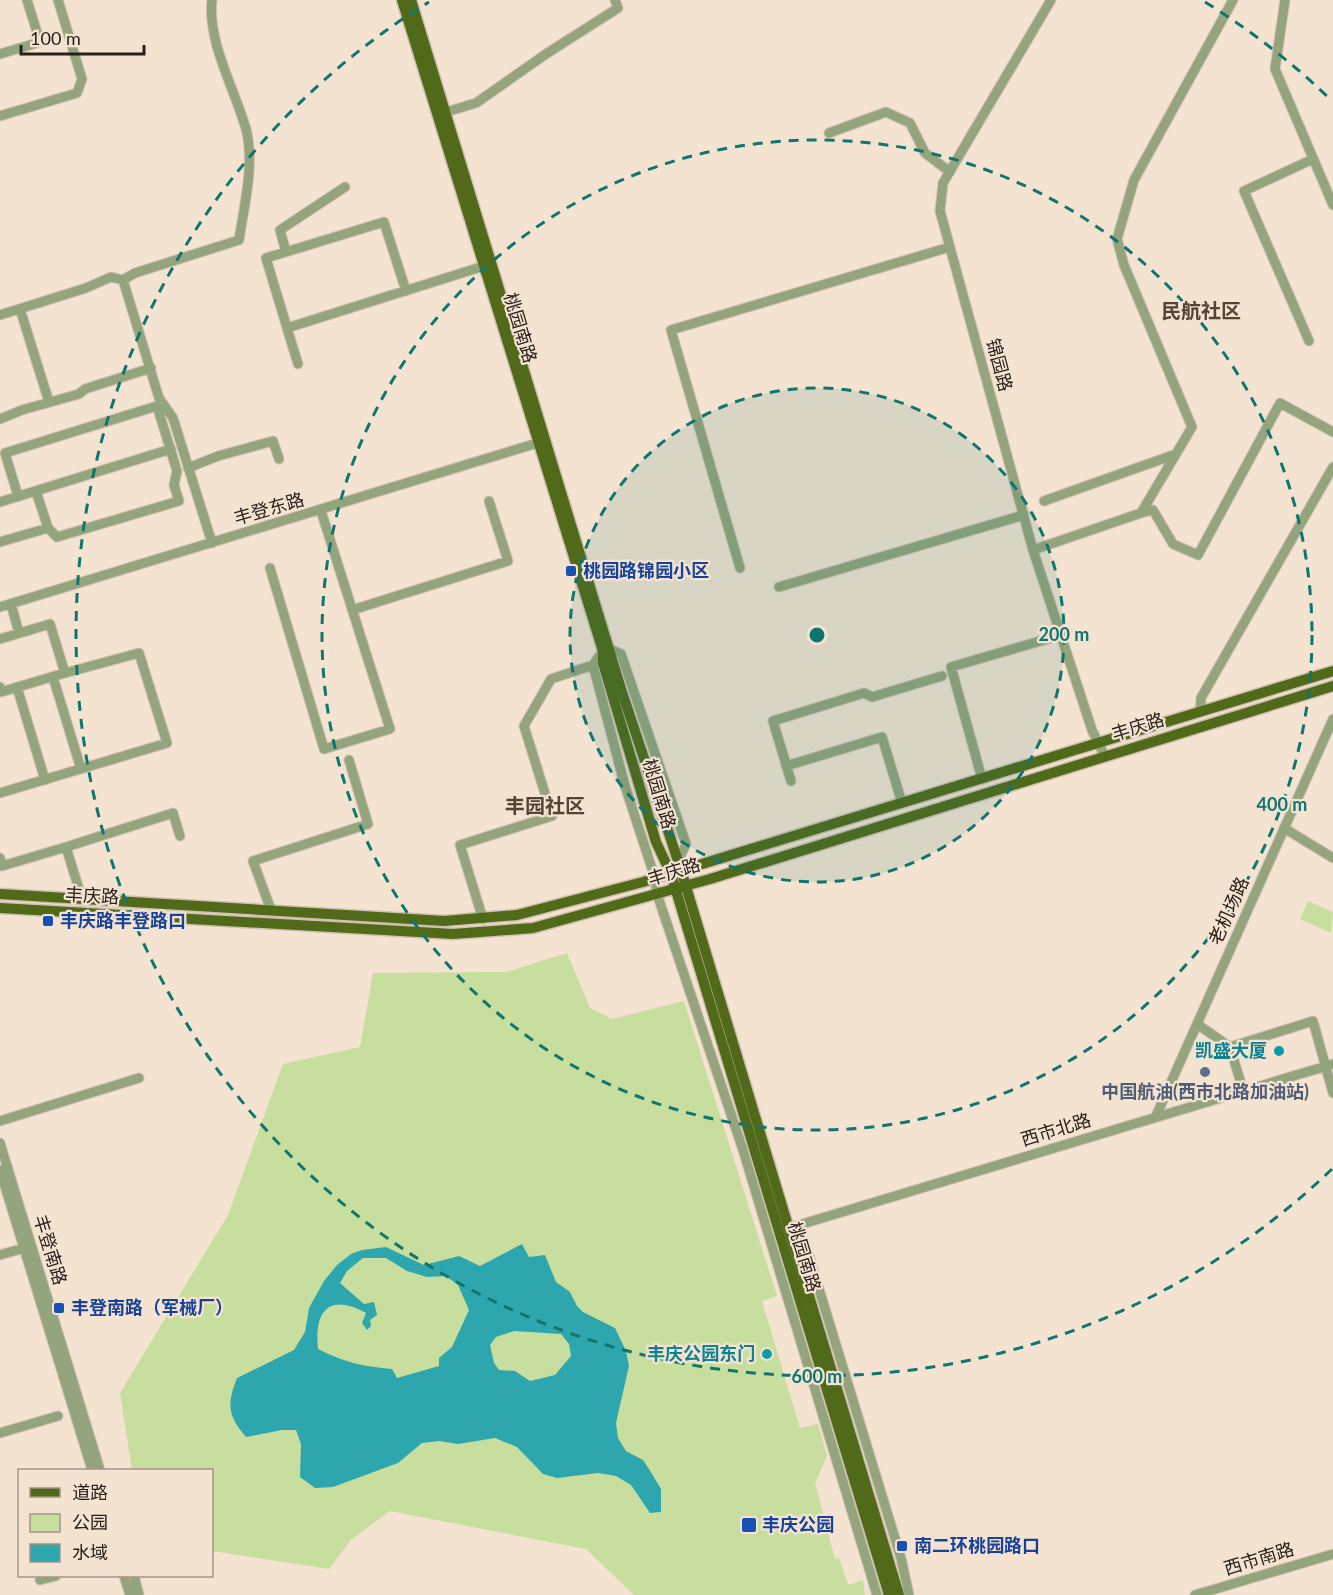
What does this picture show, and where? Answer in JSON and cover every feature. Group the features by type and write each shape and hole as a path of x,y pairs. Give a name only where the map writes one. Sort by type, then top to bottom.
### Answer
{"main road":[{"name":"桃园南路","path":"402,0 484,266 542,442"},
{"name":"桃园南路","path":"411,0 542,442 606,650 677,868 680,886 889,1595"},
{"name":"丰庆路","path":"0,894 444,921 483,919 530,912 655,878 677,868 902,803 1333,671"},
{"name":"丰庆路","path":"0,908 453,934 485,934 533,928 657,894 1333,686"},
{"name":"桃园南路","path":"680,886 789,1228 899,1595"}],"street":[{"path":"0,54 40,42 27,0"},
{"path":"0,116 76,93 82,79 58,0"},
{"path":"0,315 86,288 111,277 123,280 135,273 238,240 247,186 246,131 212,24 212,0"},
{"path":"446,112 476,103 546,54 618,8 615,0"},
{"name":"锦园路","path":"1051,0 943,183 940,211 1033,550 1097,744 1104,755"},
{"path":"1141,513 1192,427 1124,265 1117,239 1134,180 1233,0"},
{"path":"1285,0 1275,69 1333,205"},
{"path":"829,133 886,112 910,123 925,153 950,172"},
{"path":"1309,340 1244,191 1313,159"},
{"path":"286,252 280,230 345,187"},
{"path":"298,364 266,258 384,222 406,291"},
{"path":"740,568 671,330 950,247"},
{"path":"287,328 484,266"},
{"path":"123,280 159,398 173,418 212,543"},
{"path":"20,309 49,402"},
{"path":"0,419 151,368"},
{"path":"1033,550 1153,510 1173,544 1198,555 1280,403 1333,432"},
{"path":"18,496 5,453 157,406 177,471 174,485 179,501 57,537 48,528 36,491"},
{"path":"188,468 218,456 273,441 279,459"},
{"name":"丰登东路","path":"0,608 542,442"},
{"path":"0,502 171,449"},
{"path":"1044,501 1176,454"},
{"path":"1200,711 1201,698 1333,467"},
{"path":"352,610 508,561 489,501"},
{"path":"270,568 324,749 390,729 321,511"},
{"path":"779,587 1024,515"},
{"path":"0,542 48,528"},
{"path":"11,604 20,633"},
{"path":"0,639 50,624 65,673"},
{"path":"982,778 951,667 1061,635"},
{"path":"483,919 460,845 552,816 524,726 550,679 593,665 606,650"},
{"path":"0,691 139,653 167,743 0,793"},
{"path":"593,665 625,786 655,878 657,894 743,1150 878,1595"},
{"path":"791,781 773,721 864,693 872,697 942,676"},
{"path":"53,677 81,769"},
{"path":"16,687 45,780"},
{"name":"老机场路","path":"1156,1116 1333,719"},
{"path":"786,766 882,737 902,803"},
{"path":"271,909 253,861 369,824 348,760"},
{"path":"0,858 2,866 173,813 180,836"},
{"path":"1284,828 1333,858"},
{"path":"66,847 82,899"},
{"path":"1230,1047 1313,1021 1329,1065 1333,1093"},
{"path":"1197,1024 1230,1047 1243,1090"},
{"name":"西市北路","path":"789,1228 1329,1065"},
{"path":"0,1121 139,1078"},
{"name":"丰登南路","path":"0,1143 100,1469"},
{"name":"丰登南路","path":"0,1170 92,1469"},
{"path":"789,1228 805,1243 901,1558 909,1595"},
{"path":"0,1255 24,1248"},
{"path":"0,1433 58,1416"},
{"name":"西市南路","path":"1195,1595 1333,1554"},
{"path":"40,1580 50,1577"},
{"path":"125,1577 130,1595"},
{"path":"135,1577 140,1595"}],"green space":[{"path":"1308,901 1333,912 1331,933 1300,919"},
{"name":"丰庆公园","path":"567,953 590,1008 612,1019 684,1001 777,1296 762,1301 800,1428 818,1424 827,1456 815,1483 835,1559 839,1558 848,1585 863,1580 865,1595 634,1595 586,1549 390,1511 351,1540 329,1569 213,1551 213,1469 132,1469 120,1393 228,1215 283,1064 360,1047 373,973 506,972"}],"water":[{"path":"522,1244 529,1257 545,1255 556,1282 570,1292 583,1312 615,1328 626,1351 629,1366 616,1423 618,1438 626,1451 643,1460 661,1489 661,1512 650,1513 631,1485 616,1476 598,1473 557,1478 543,1474 517,1447 495,1438 458,1444 439,1441 422,1443 398,1463 333,1487 315,1488 300,1477 301,1444 296,1430 282,1430 246,1437 235,1422 230,1402 237,1378 294,1350 305,1332 309,1308 324,1281 337,1265 351,1254 386,1247 424,1265 459,1256 480,1266","holes":["363,1258 386,1258 407,1271 427,1277 446,1276 458,1285 469,1310 452,1347 439,1358 439,1366 397,1378 392,1369 354,1363 318,1349 319,1324 327,1308 343,1305 366,1313 362,1323 367,1330 371,1326 370,1320 377,1315 374,1302 364,1304 340,1283 347,1271","514,1331 561,1334 569,1344 571,1356 555,1375 530,1381 515,1371 499,1370 494,1363 490,1345 496,1337"]}],"place":[{"name":"桃园路锦园小区","path":"571,571"},
{"name":"丰庆路丰登路口","path":"48,921"},
{"name":"凯盛大厦","path":"1279,1051"},
{"name":"中国航油(西市北路加油站)","path":"1205,1072"},
{"name":"丰登南路（军械厂）","path":"59,1308"},
{"name":"丰庆公园东门","path":"767,1354"},
{"name":"丰庆公园","path":"749,1525"},
{"name":"南二环桃园路口","path":"902,1546"}],"district":[{"name":"民航社区","path":"1201,311"},
{"name":"丰园社区","path":"545,806"}]}
